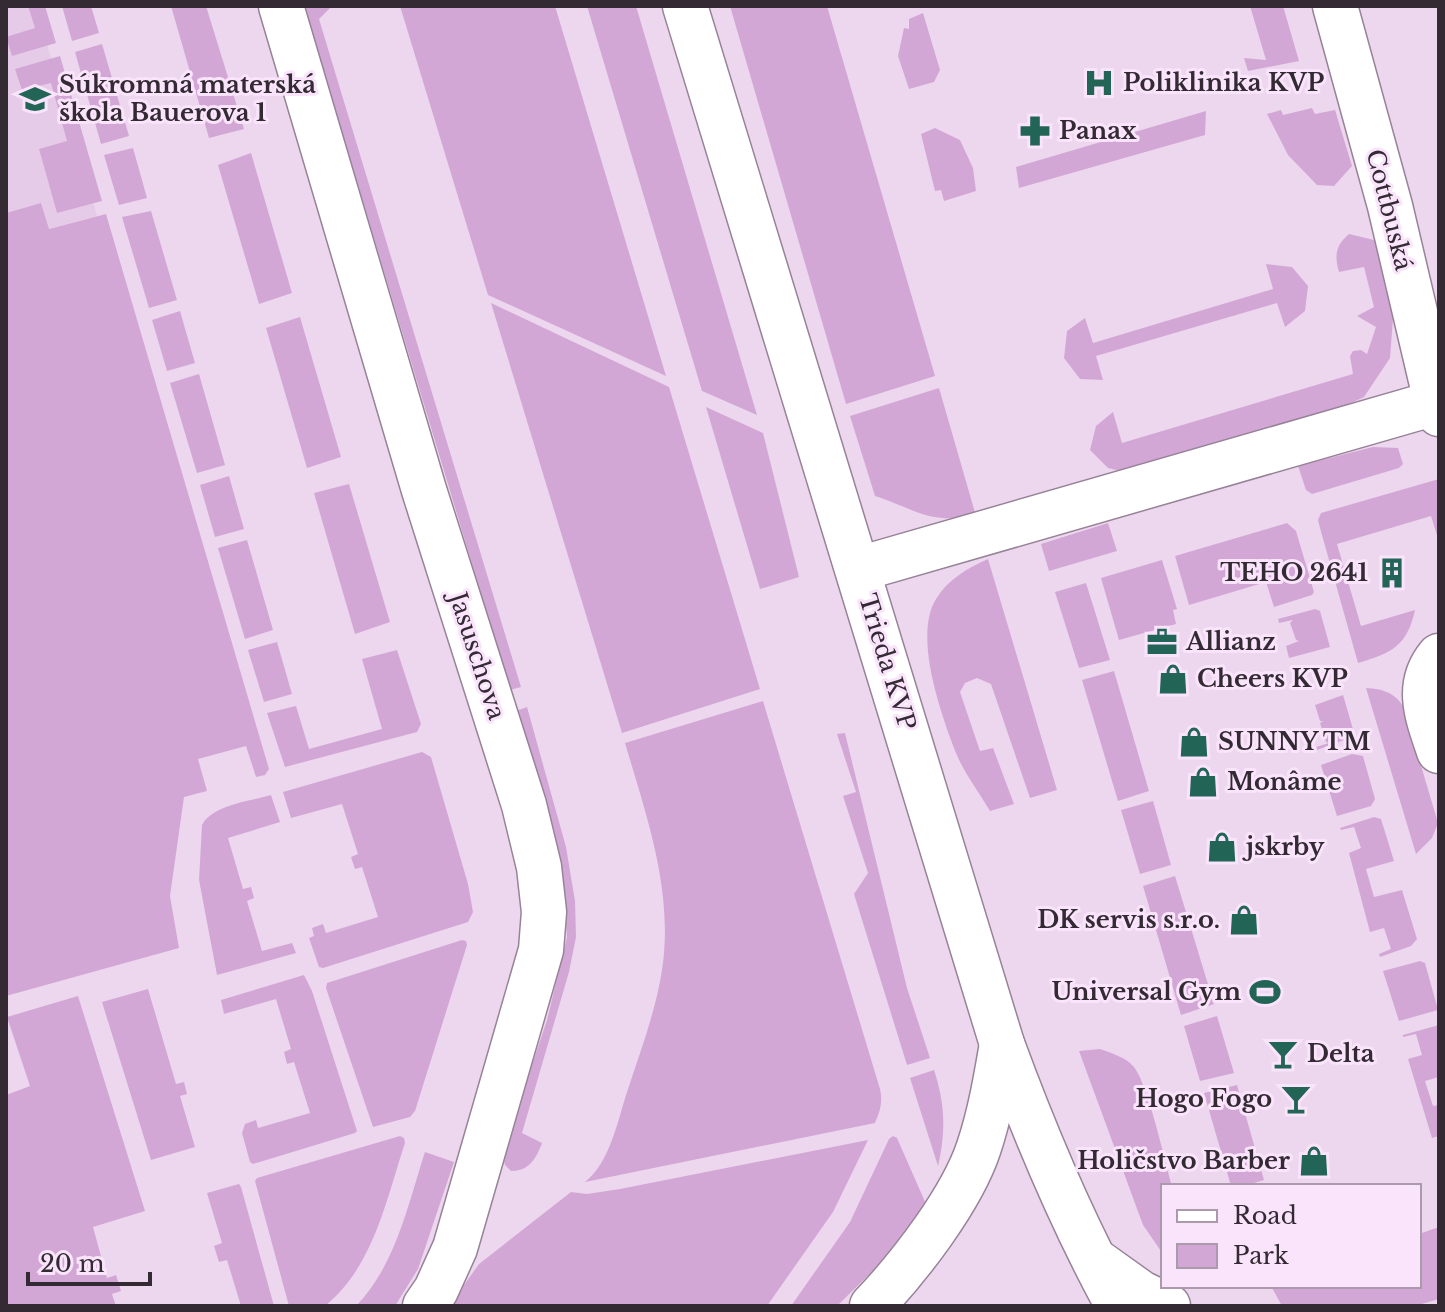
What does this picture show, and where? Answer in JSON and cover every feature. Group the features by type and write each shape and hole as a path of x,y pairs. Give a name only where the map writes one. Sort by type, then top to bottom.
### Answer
{"street":[{"name":"Jasuschova","path":"281,6 424,490 524,805 539,867 544,912 541,950 455,1248 436,1290 425,1306"},
{"name":"Trieda KVP","path":"685,6 1002,1044 1030,1120 1092,1258 1118,1306"},
{"name":"Cottbuská","path":"1335,6 1390,206 1437,409"},
{"path":"859,569 1437,409"},
{"path":"1433,733 1424,689 1426,677 1439,656"},
{"path":"872,1306 910,1264 965,1180 979,1148 1002,1044"},
{"path":"1092,1258 1141,1293 1168,1306"}],"shaded area":[{"name":"Súkromná materská škola Bauerova 1","path":"6,6 36,6 97,216 48,229 41,203 6,213"}],"green space":[{"path":"28,6 45,6 56,43 12,56 6,37 35,28"},
{"path":"62,6 91,6 99,33 72,41"},
{"path":"171,6 206,6 244,129 209,138"},
{"path":"304,6 332,6 319,19 521,687 510,690"},
{"path":"400,6 555,6 666,376 488,295"},
{"path":"587,6 636,6 757,415 702,391"},
{"path":"730,6 827,6 935,376 846,404"},
{"path":"1250,6 1283,6 1299,61 1248,71 1244,58 1266,60"},
{"path":"923,13 940,70 934,82 909,89 898,56 904,28 909,29 909,19"},
{"path":"102,44 129,136 101,144 75,52"},
{"path":"60,56 102,201 57,213 39,149 67,141 51,83 22,90 15,69"},
{"path":"1312,108 1315,114 1335,110 1352,166 1334,186 1317,185 1288,155 1267,114 1281,110 1283,115"},
{"path":"1206,111 1205,135 1019,188 1016,167"},
{"path":"935,128 960,140 973,168 976,191 944,201 941,190 935,191 921,134"},
{"path":"133,148 147,198 119,205 104,155"},
{"path":"251,153 292,293 259,304 218,165"},
{"path":"41,203 49,229 106,214 269,769 265,775 256,777 246,746 198,759 207,791 184,797 170,896 179,948 6,996 6,213"},
{"path":"151,211 177,300 149,308 122,217"},
{"path":"1349,234 1378,241 1394,305 1390,358 1364,397 1325,415 1129,473 1108,468 1090,450 1096,426 1113,412 1122,443 1353,374 1350,356 1353,351 1361,350 1367,354 1376,327 1357,316 1374,307 1364,267 1339,272 1337,251"},
{"path":"1266,264 1292,267 1308,286 1305,311 1285,327 1277,303 1096,356 1103,380 1080,379 1064,358 1067,331 1085,318 1093,343 1273,289"},
{"path":"491,303 669,387 760,689 622,733"},
{"path":"180,311 195,363 167,371 152,320"},
{"path":"300,317 341,457 307,468 266,328"},
{"path":"199,374 225,465 197,473 170,383"},
{"path":"939,388 976,516 934,517 875,496 850,416"},
{"path":"706,407 763,433 799,577 760,589"},
{"path":"1373,447 1398,448 1403,464 1399,468 1312,494 1306,490 1298,466"},
{"path":"229,476 244,529 215,537 200,485"},
{"path":"1439,479 1439,542 1431,516 1337,544 1361,626 1415,610 1408,632 1396,646 1380,656 1358,663 1318,520 1321,513"},
{"path":"349,484 390,622 355,634 314,493"},
{"path":"1108,523 1117,551 1049,571 1041,544"},
{"path":"1287,523 1296,531 1314,592 1312,595 1274,607 1266,582 1189,605 1175,556"},
{"path":"247,540 273,630 245,639 218,548"},
{"path":"988,559 1057,790 1030,798 991,684 977,678 965,683 960,692 980,751 993,748 1014,804 990,811 963,768 950,737 932,675 927,633 930,615 941,592 959,575"},
{"path":"1162,560 1177,609 1173,610 1176,624 1119,640 1101,578"},
{"path":"1086,583 1110,660 1079,668 1055,592"},
{"path":"1315,609 1320,611 1330,647 1289,658 1286,646 1299,641 1290,623 1293,620 1279,623 1278,619"},
{"path":"277,642 292,694 264,702 248,650"},
{"path":"397,650 421,724 417,732 285,767 267,713 296,706 309,749 382,729 362,659"},
{"path":"1114,671 1149,791 1118,801 1082,680"},
{"path":"1366,688 1388,692 1404,708 1438,823 1432,838 1416,854"},
{"path":"1343,695 1355,736 1317,750 1316,747 1329,743 1326,742 1320,723 1323,721 1320,721 1315,705"},
{"path":"763,701 880,1089 877,1119 875,1123 585,1182 606,1154 615,1130 654,1007 664,953 660,873 625,743"},
{"path":"527,707 566,847 575,901 576,937 569,972 522,1133 542,1143 531,1163 523,1169 511,1171 505,1165 502,1154 547,1020 567,937 562,875 555,842 516,711"},
{"path":"845,733 907,988 930,1058 907,1065 854,894 868,873 843,796 856,792 837,734"},
{"path":"422,752 431,757 468,884 473,912 468,922 319,967 309,938 314,936 312,928 323,924 326,933 378,917 362,867 355,869 351,857 358,854 342,804 291,818 283,792"},
{"path":"1352,754 1363,756 1375,799 1371,806 1337,816 1321,765"},
{"path":"271,795 280,822 228,838 243,889 251,887 254,898 247,901 262,951 292,943 296,953 217,975 199,880 202,825 223,808"},
{"path":"1153,801 1171,865 1140,874 1121,810"},
{"path":"1374,817 1381,819 1394,861 1366,869 1374,897 1402,890 1417,939 1411,946 1380,957 1379,954 1391,949 1384,928 1370,932 1349,853 1361,848 1354,827 1340,828"},
{"path":"1175,876 1214,1004 1181,1015 1143,886"},
{"path":"462,940 467,945 415,1111 410,1117 373,1127 326,988 327,983"},
{"path":"1420,961 1425,963 1438,1010 1399,1021 1383,971"},
{"path":"304,975 312,991 357,1131 253,1164 242,1133 245,1124 256,1120 258,1128 310,1113 294,1062 287,1064 284,1052 291,1049 276,999 224,1014 221,1000"},
{"path":"148,989 176,1084 184,1082 187,1094 180,1096 195,1147 151,1160 102,1002"},
{"path":"78,996 145,1211 93,1227 107,1278 116,1275 121,1291 112,1294 116,1306 6,1306 6,1095 30,1086 7,1017"},
{"path":"1217,1016 1234,1073 1200,1081 1184,1026"},
{"path":"1439,1025 1439,1077 1425,1081 1433,1106 1439,1105 1439,1136 1432,1138 1408,1059 1422,1055 1416,1034 1403,1035"},
{"path":"1100,1049 1122,1058 1138,1074 1150,1104 1171,1184 1161,1184 1161,1251 1143,1225 1079,1051"},
{"path":"934,1070 943,1118 938,1166 910,1078"},
{"path":"1237,1085 1264,1180 1230,1184 1204,1093"},
{"path":"400,1136 405,1143 384,1209 356,1272 325,1306 289,1306 255,1181"},
{"path":"893,1136 897,1138 926,1204 907,1237 837,1306 791,1306 850,1222"},
{"path":"868,1140 833,1212 767,1306 449,1306 479,1264 571,1192 587,1194 620,1189"},
{"path":"425,1152 454,1162 418,1269 395,1306 356,1306 370,1290 391,1253"},
{"path":"239,1184 274,1306 241,1306 227,1260 219,1262 214,1246 222,1243 207,1193"},
{"path":"1439,1227 1439,1299 1415,1306 1282,1306 1272,1288 1421,1288 1421,1233"}],"place":[{"name":"Poliklinika KVP","path":"1099,83"},
{"name":"Súkromná materská škola Bauerova 1","path":"35,99"},
{"name":"Panax","path":"1035,131"},
{"name":"TEHO 2641","path":"1392,573"},
{"name":"Allianz","path":"1162,642"},
{"name":"Cheers KVP","path":"1173,679"},
{"name":"SUNNY TM","path":"1194,742"},
{"name":"Monâme","path":"1203,782"},
{"name":"jskrby","path":"1222,847"},
{"name":"DK servis s.r.o.","path":"1244,920"},
{"name":"Universal Gym","path":"1265,992"},
{"name":"Delta","path":"1283,1054"},
{"name":"Hogo Fogo","path":"1296,1099"},
{"name":"Holičstvo Barber","path":"1314,1161"}]}
